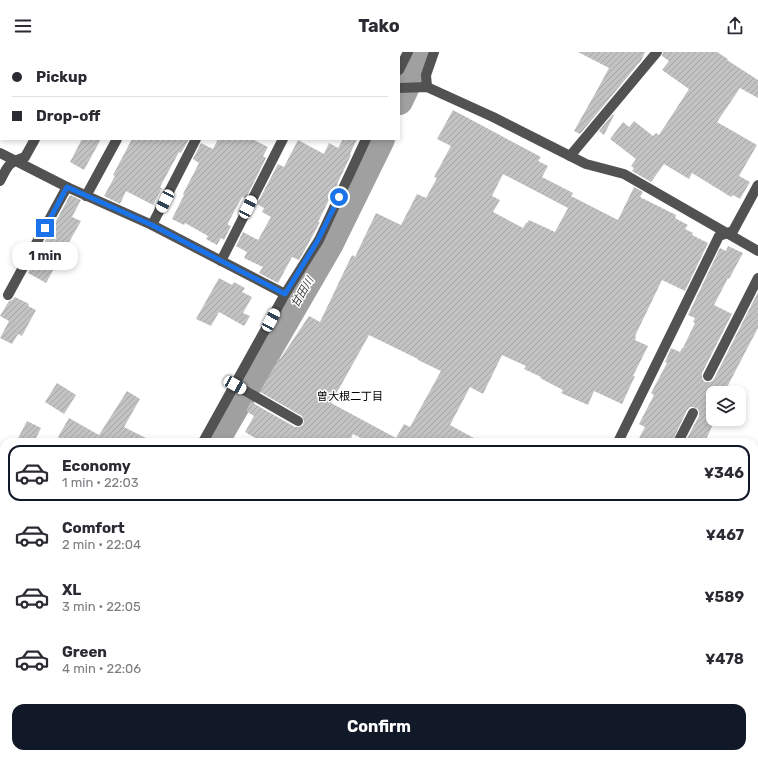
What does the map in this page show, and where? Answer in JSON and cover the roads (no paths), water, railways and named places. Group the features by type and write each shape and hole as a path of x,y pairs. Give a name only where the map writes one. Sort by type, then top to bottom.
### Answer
{"street":[{"path":"423,87 434,52"},
{"path":"570,156 657,52"},
{"path":"400,67 404,53"},
{"path":"400,88 423,87 493,117 586,164 624,174 758,250"},
{"path":"0,181 9,164 15,160 25,157 34,140"},
{"path":"86,196 116,140"},
{"path":"152,225 195,140"},
{"path":"221,261 282,140"},
{"path":"205,438 285,294 318,240 366,140"},
{"path":"0,153 67,187 152,225 285,294"},
{"path":"620,438 719,236 733,231 758,185"},
{"path":"8,295 67,187"},
{"path":"708,376 758,278"},
{"path":"235,385 298,421"},
{"path":"680,438 693,413"}],"waterway":[{"name":"甘田川","path":"400,99 422,52"},
{"name":"甘田川","path":"217,438 329,245 381,140"}],"district":[{"name":"曽大根二丁目","path":"350,396"}]}
